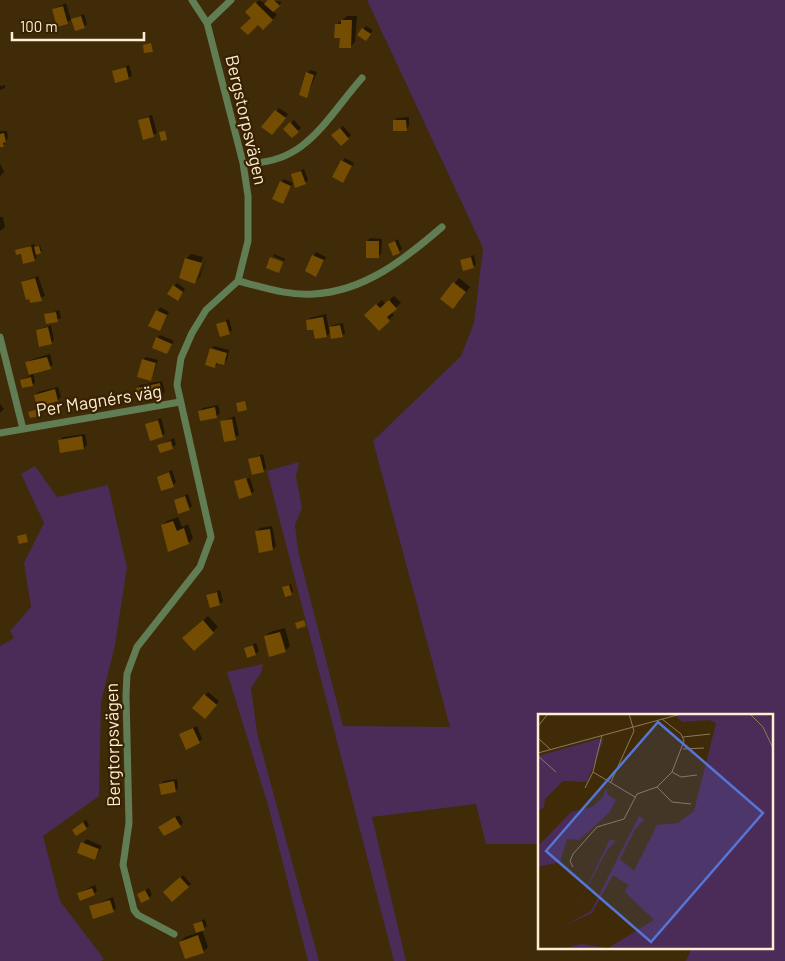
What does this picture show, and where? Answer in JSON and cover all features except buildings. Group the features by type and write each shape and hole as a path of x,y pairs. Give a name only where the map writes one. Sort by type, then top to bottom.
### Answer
{"street":[{"name":"Bergstorpsvägen","path":"192,0 208,23 243,163 248,196 248,241 238,281"},
{"path":"208,23 231,0"},
{"path":"243,163 271,162 301,148 362,78"},
{"path":"238,281 272,290 314,294 356,286 394,266 442,227"},
{"name":"Bergtorpsvägen","path":"174,934 138,915 123,865 129,823 127,674 137,647 200,567 211,537 180,402 178,385 181,358 192,334 206,310 238,281"},
{"name":"Per Magnérs väg","path":"0,337 23,429"},
{"name":"Per Magnérs väg","path":"0,433 180,402"}],"shaded area":[{"path":"367,0 785,0 785,961 686,961 692,948 772,948 772,714 538,714 538,844 486,844 476,804 372,817 406,961 394,961 267,471 299,462 296,476 302,508 295,525 298,551 343,726 450,727 373,441 461,356 474,323 483,248"},
{"path":"35,466 57,497 108,485 127,567 115,645 101,702 99,796 43,836 60,901 104,959 101,961 0,961 0,646 14,638 10,631 31,607 24,563 44,523 21,474"},
{"path":"263,664 261,673 251,688 257,733 319,961 308,961 268,805 227,672"}]}
